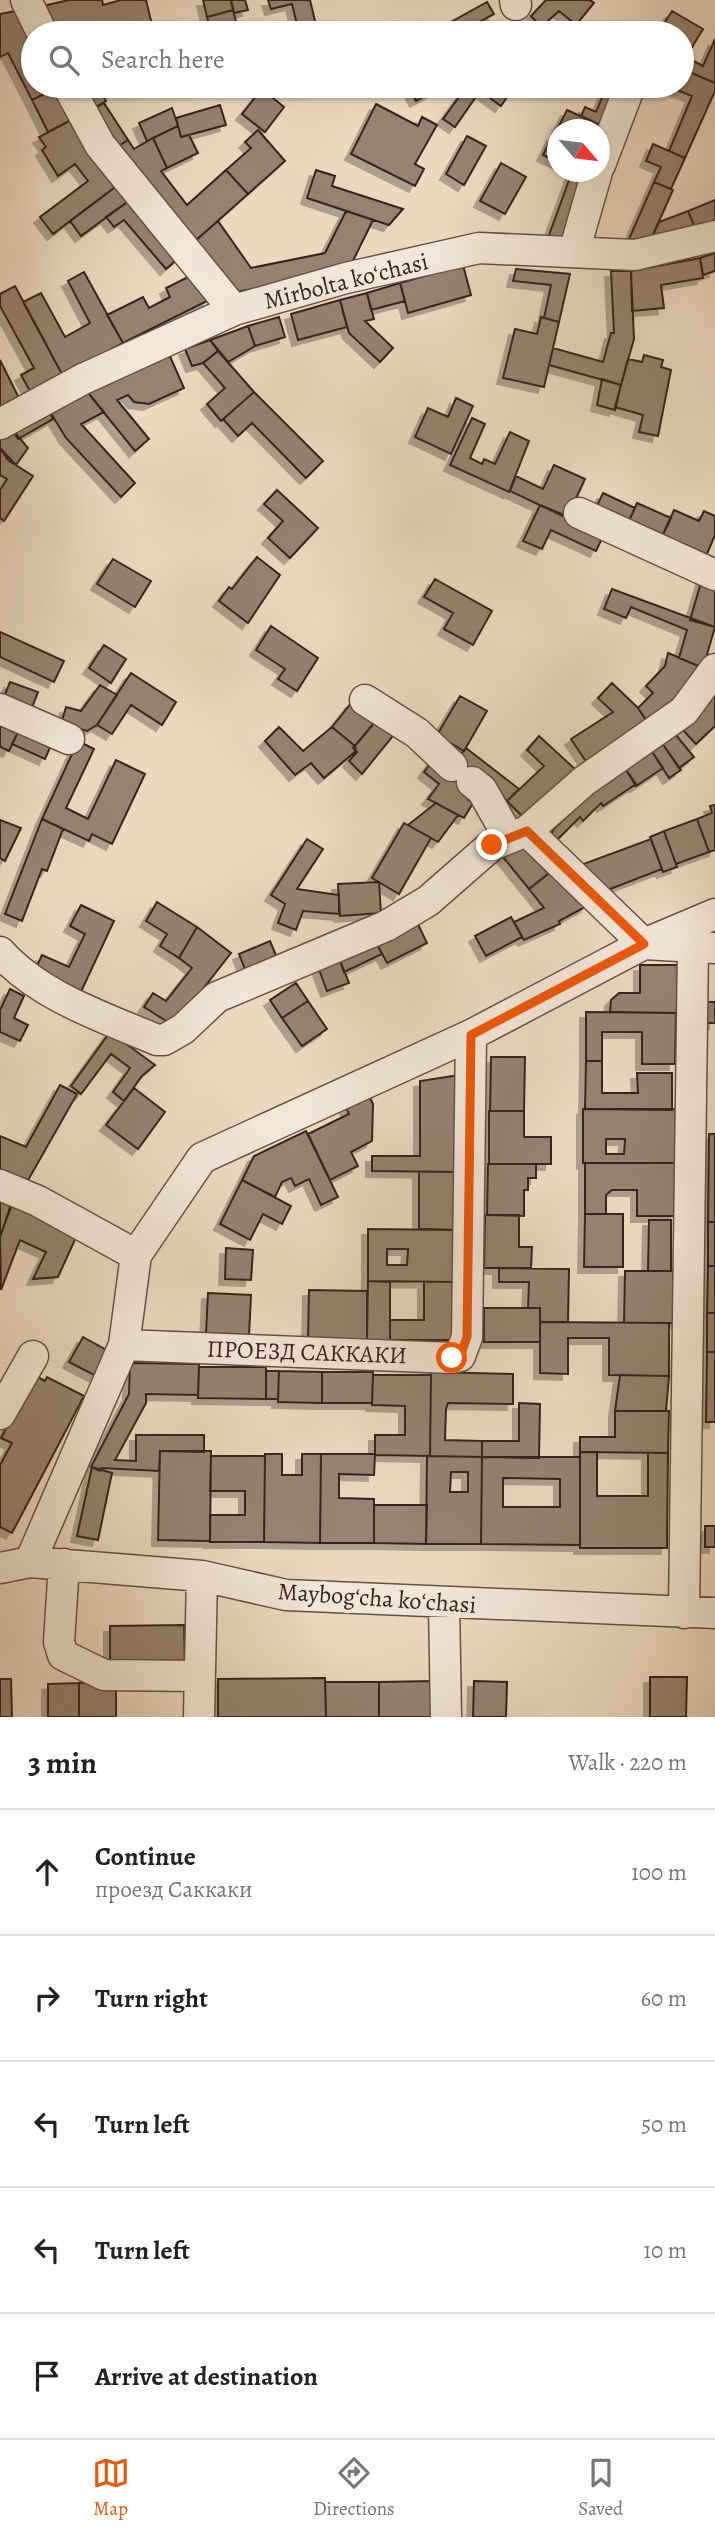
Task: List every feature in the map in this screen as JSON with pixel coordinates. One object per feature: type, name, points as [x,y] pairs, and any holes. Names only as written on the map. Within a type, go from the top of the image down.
[{"type":"street","points":[[26,0],[36,21]]},
{"type":"street","points":[[75,98],[100,145],[234,310]]},
{"type":"street","points":[[610,139],[625,98]]},
{"type":"street","points":[[574,253],[594,182]]},
{"type":"street","name":"Mirbolta koʻchasi","points":[[0,424],[83,379],[234,310],[346,278],[479,248],[635,255],[715,236]]},
{"type":"street","points":[[579,513],[715,575]]},
{"type":"street","points":[[0,952],[16,970],[43,988],[157,1040],[164,1040],[183,1029],[217,997],[386,926],[428,901],[492,845],[518,835],[584,781],[684,711],[715,669]]},
{"type":"street","points":[[365,699],[417,733],[482,790],[518,835],[644,944],[704,948],[684,1613]]},
{"type":"street","points":[[0,709],[69,738]]},
{"type":"street","points":[[30,1562],[124,1345],[136,1255],[202,1158],[471,1035],[644,944],[715,914]]},
{"type":"street","name":"ПРОЕЗД САККАКИ","points":[[124,1345],[452,1358],[460,1356],[467,1337],[471,1035]]},
{"type":"street","points":[[0,1185],[38,1201],[136,1255]]},
{"type":"street","points":[[0,1414],[33,1356]]},
{"type":"street","name":"Maybogʻcha koʻchasi","points":[[0,1568],[30,1562],[202,1576],[286,1595],[715,1613]]},
{"type":"street","points":[[64,1564],[59,1642],[62,1654],[104,1675],[198,1676]]},
{"type":"street","points":[[199,1717],[202,1576]]},
{"type":"street","points":[[444,1603],[446,1717]]},
{"type":"building","points":[[69,0],[102,0],[103,5],[121,0],[146,0],[151,21],[40,21],[34,8]]},
{"type":"building","points":[[203,0],[231,0],[233,10],[207,17]]},
{"type":"building","points":[[231,0],[245,0],[248,10],[234,13]]},
{"type":"building","points":[[268,0],[310,0],[315,21],[296,21],[292,4],[271,9]]},
{"type":"building","points":[[546,0],[590,0],[594,3],[579,21],[571,21],[559,11],[548,21],[536,21],[531,16]]},
{"type":"building","points":[[487,2],[494,14],[481,21],[453,21]]},
{"type":"building","points":[[26,9],[30,21],[21,21],[21,78],[8,53],[0,57],[0,14]]},
{"type":"building","points":[[233,10],[236,21],[208,21],[207,17]]},
{"type":"building","points":[[672,11],[689,21],[666,21]]},
{"type":"building","points":[[694,24],[703,29],[694,44]]},
{"type":"building","points":[[715,39],[715,83],[694,74],[694,61],[703,66]]},
{"type":"building","points":[[694,74],[715,83],[715,91],[685,158],[669,151],[691,98],[694,98]]},
{"type":"building","points":[[68,98],[79,116],[48,132],[32,100]]},
{"type":"building","points":[[81,98],[104,98],[106,101],[89,111]]},
{"type":"building","points":[[255,98],[273,98],[284,107],[265,132],[242,114]]},
{"type":"building","points":[[458,98],[475,98],[455,127],[443,119]]},
{"type":"building","points":[[490,98],[506,98],[501,106]]},
{"type":"building","points":[[602,98],[617,98],[608,119],[587,119],[581,116],[585,107],[596,112]]},
{"type":"building","points":[[104,103],[128,140],[114,149],[89,111]]},
{"type":"building","points":[[376,104],[418,126],[422,117],[437,125],[415,164],[424,169],[415,186],[351,154]]},
{"type":"building","points":[[220,105],[226,125],[181,137],[176,118]]},
{"type":"building","points":[[172,108],[178,126],[147,141],[139,123]]},
{"type":"building","points":[[567,110],[587,119],[562,119]]},
{"type":"building","points":[[75,118],[118,185],[53,234],[40,217],[88,181],[75,164],[58,176],[42,150],[46,147],[39,137]]},
{"type":"building","points":[[178,126],[181,137],[189,135],[198,153],[167,168],[153,138]]},
{"type":"building","points":[[258,130],[285,161],[248,194],[226,170],[251,148],[245,142]]},
{"type":"building","points":[[467,136],[486,146],[464,185],[446,174]]},
{"type":"building","points":[[153,138],[167,168],[161,171],[187,205],[226,170],[248,194],[193,243],[114,149],[128,140],[134,149]]},
{"type":"building","points":[[653,144],[685,158],[671,189],[654,182],[661,167],[646,161]]},
{"type":"building","points":[[501,163],[526,177],[505,214],[480,201]]},
{"type":"building","points":[[316,170],[335,176],[332,186],[403,209],[389,225],[307,198]]},
{"type":"building","points":[[568,182],[589,182],[567,245],[548,238]]},
{"type":"building","points":[[654,182],[673,190],[647,248],[626,246]]},
{"type":"building","points":[[118,185],[130,200],[81,236],[70,221]]},
{"type":"building","points":[[130,200],[179,258],[166,269],[124,220],[114,227],[106,217]]},
{"type":"building","points":[[715,200],[715,220],[695,228],[688,211]]},
{"type":"building","points":[[346,211],[373,220],[348,271],[231,293],[195,241],[218,221],[251,268],[325,253]]},
{"type":"building","points":[[688,211],[695,228],[647,248],[659,222]]},
{"type":"building","points":[[715,253],[715,271],[703,275],[700,258]]},
{"type":"building","points":[[700,258],[703,278],[661,285],[664,308],[632,311],[631,271]]},
{"type":"building","points":[[463,265],[471,295],[408,313],[400,283]]},
{"type":"building","points":[[516,269],[570,274],[559,322],[544,318],[551,285],[513,281]]},
{"type":"building","points":[[611,271],[631,271],[634,339],[621,385],[549,365],[553,348],[603,362],[611,333],[614,333]]},
{"type":"building","points":[[84,272],[123,343],[63,376],[23,302],[41,293],[65,337],[90,323],[68,281]]},
{"type":"building","points":[[196,273],[209,300],[123,343],[107,315],[143,297],[149,308],[170,297],[166,288]]},
{"type":"building","points":[[400,283],[405,301],[371,310],[367,293]]},
{"type":"building","points":[[15,286],[63,376],[31,393],[21,375],[34,368],[0,306],[0,294]]},
{"type":"building","points":[[367,293],[374,319],[365,321],[393,348],[380,362],[349,333],[340,300]]},
{"type":"building","points":[[340,300],[347,327],[298,340],[291,314]]},
{"type":"building","points":[[279,317],[285,337],[255,346],[248,326]]},
{"type":"building","points":[[541,317],[559,322],[544,387],[503,378],[515,329],[537,334]]},
{"type":"building","points":[[248,326],[255,346],[228,362],[210,340]]},
{"type":"building","points":[[210,340],[218,351],[203,363],[192,366],[185,349]]},
{"type":"building","points":[[218,351],[254,392],[221,421],[207,404],[225,388],[203,363]]},
{"type":"building","points":[[168,352],[184,388],[149,404],[134,402],[128,395],[117,400],[149,439],[135,451],[84,388]]},
{"type":"building","points":[[644,355],[663,360],[661,367],[671,370],[658,436],[639,432],[643,415],[615,407],[628,359],[642,362]]},
{"type":"building","points":[[0,360],[19,398],[0,409]]},
{"type":"building","points":[[602,379],[621,385],[615,410],[597,405]]},
{"type":"building","points":[[84,388],[104,412],[81,424],[135,483],[121,497],[66,438],[47,407]]},
{"type":"building","points":[[254,392],[323,461],[306,478],[252,423],[238,436],[223,419]]},
{"type":"building","points":[[456,398],[473,406],[451,454],[415,437],[428,408],[448,417]]},
{"type":"building","points":[[47,407],[53,419],[18,439],[11,428]]},
{"type":"building","points":[[472,418],[485,424],[470,458],[482,464],[484,459],[495,464],[510,432],[529,441],[509,492],[450,465]]},
{"type":"building","points":[[11,428],[28,448],[16,465],[0,448],[0,435]]},
{"type":"building","points":[[0,448],[8,460],[33,476],[4,521],[0,518],[0,490],[7,479],[0,475]]},
{"type":"building","points":[[554,465],[585,479],[567,518],[510,491],[516,476],[543,489]]},
{"type":"building","points":[[277,490],[318,528],[290,558],[268,538],[283,521],[264,504]]},
{"type":"building","points":[[603,493],[635,508],[626,527],[594,512]]},
{"type":"building","points":[[637,503],[671,518],[659,543],[626,527]]},
{"type":"building","points":[[540,505],[605,532],[596,551],[551,530],[542,549],[523,541]]},
{"type":"building","points":[[674,510],[699,521],[704,511],[715,516],[715,535],[704,561],[659,543]]},
{"type":"building","points":[[257,557],[280,575],[248,623],[219,601]]},
{"type":"building","points":[[113,559],[151,581],[135,607],[97,584]]},
{"type":"building","points":[[435,579],[492,611],[473,645],[444,629],[453,613],[424,597]]},
{"type":"building","points":[[702,579],[715,583],[715,627],[690,620]]},
{"type":"building","points":[[612,589],[715,627],[703,668],[679,658],[687,630],[631,607],[626,618],[604,609]]},
{"type":"building","points":[[271,626],[318,658],[297,691],[278,679],[285,669],[256,650]]},
{"type":"building","points":[[0,632],[64,661],[54,682],[0,657]]},
{"type":"building","points":[[104,645],[126,659],[111,683],[89,668]]},
{"type":"building","points":[[668,653],[703,668],[651,727],[638,708],[653,693],[646,686],[665,666]]},
{"type":"building","points":[[131,673],[176,702],[162,725],[131,705],[112,734],[97,725]]},
{"type":"building","points":[[10,682],[38,692],[31,710],[3,699]]},
{"type":"building","points":[[612,683],[638,708],[652,730],[591,769],[571,739],[613,712],[598,698]]},
{"type":"building","points":[[100,685],[117,695],[97,725],[87,731],[61,724],[66,707],[81,711]]},
{"type":"building","points":[[715,693],[715,726],[696,744],[681,728]]},
{"type":"building","points":[[460,696],[487,711],[464,751],[437,735]]},
{"type":"building","points":[[352,702],[376,721],[355,746],[332,727]]},
{"type":"building","points":[[379,717],[397,731],[362,774],[349,761],[357,752],[353,748]]},
{"type":"building","points":[[0,719],[20,728],[9,751],[0,747]]},
{"type":"building","points":[[279,727],[303,751],[332,727],[355,746],[356,751],[324,778],[311,763],[295,775],[265,741]]},
{"type":"building","points":[[20,728],[52,743],[45,759],[12,744]]},
{"type":"building","points":[[675,734],[694,757],[679,768],[662,743]]},
{"type":"building","points":[[539,736],[577,771],[526,820],[507,801],[544,766],[527,750]]},
{"type":"building","points":[[78,741],[94,749],[66,808],[88,819],[116,760],[145,774],[112,844],[92,834],[89,841],[42,819]]},
{"type":"building","points":[[662,743],[681,770],[669,778],[651,750]]},
{"type":"building","points":[[466,748],[519,789],[507,801],[455,762]]},
{"type":"building","points":[[651,750],[663,768],[636,786],[625,768]]},
{"type":"building","points":[[433,760],[473,791],[468,800],[473,803],[464,818],[428,799],[439,784],[424,772]]},
{"type":"building","points":[[625,768],[636,784],[603,806],[601,803],[583,821],[580,817],[556,841],[551,835],[554,829],[594,790]]},
{"type":"building","points":[[436,803],[458,815],[438,842],[408,825]]},
{"type":"building","points":[[715,805],[715,850],[709,852],[697,819],[712,813],[710,806]]},
{"type":"building","points":[[42,819],[63,829],[47,871],[42,869],[22,921],[5,914]]},
{"type":"building","points":[[697,819],[709,852],[676,864],[664,831]]},
{"type":"building","points":[[0,820],[21,828],[5,861],[0,858]]},
{"type":"building","points":[[404,823],[431,838],[399,894],[372,878]]},
{"type":"building","points":[[664,831],[677,867],[663,872],[650,837]]},
{"type":"building","points":[[307,839],[323,849],[297,889],[339,895],[339,914],[303,911],[296,930],[278,923],[285,904],[271,895]]},
{"type":"building","points":[[651,839],[662,869],[605,891],[578,866]]},
{"type":"building","points":[[523,842],[548,874],[529,889],[503,857]]},
{"type":"building","points":[[554,869],[587,906],[559,921],[560,924],[524,940],[514,922],[544,908],[529,889]]},
{"type":"building","points":[[379,882],[381,913],[340,916],[338,884]]},
{"type":"building","points":[[157,902],[197,927],[179,958],[160,946],[167,934],[146,921]]},
{"type":"building","points":[[81,905],[114,921],[79,996],[32,976],[42,955],[69,967],[85,934],[70,926]]},
{"type":"building","points":[[511,917],[522,937],[486,956],[475,936]]},
{"type":"building","points":[[416,920],[427,943],[387,963],[375,940]]},
{"type":"building","points":[[197,927],[231,953],[174,1026],[144,1007],[153,993],[166,1001],[192,968],[179,958]]},
{"type":"building","points":[[375,940],[382,954],[344,972],[339,958]]},
{"type":"building","points":[[270,941],[278,960],[246,972],[239,954]]},
{"type":"building","points":[[339,958],[349,983],[327,991],[318,967]]},
{"type":"building","points":[[640,965],[679,965],[678,1013],[610,1012],[611,1000],[619,993],[640,993]]},
{"type":"building","points":[[296,983],[308,1001],[282,1018],[270,1000]]},
{"type":"building","points":[[10,989],[24,996],[14,1018],[28,1025],[20,1041],[0,1032],[0,1010]]},
{"type":"building","points":[[308,1001],[327,1029],[302,1046],[282,1018]]},
{"type":"building","points":[[704,1002],[715,1002],[715,1023],[704,1023]]},
{"type":"building","points":[[586,1012],[676,1013],[675,1064],[642,1064],[642,1032],[602,1032],[602,1061],[586,1061]]},
{"type":"building","points":[[110,1032],[155,1065],[142,1076],[124,1101],[113,1092],[130,1068],[111,1054],[81,1094],[71,1086]]},
{"type":"building","points":[[491,1057],[525,1057],[524,1111],[490,1111]]},
{"type":"building","points":[[586,1061],[602,1061],[602,1093],[638,1093],[637,1073],[672,1073],[672,1110],[585,1109]]},
{"type":"building","points":[[460,1075],[459,1172],[372,1171],[372,1156],[420,1156],[420,1081]]},
{"type":"building","points":[[60,1085],[77,1094],[27,1182],[0,1170],[0,1136],[26,1147]]},
{"type":"building","points":[[134,1088],[165,1112],[138,1149],[106,1125]]},
{"type":"building","points":[[369,1096],[373,1104],[372,1141],[351,1152],[358,1166],[330,1180],[308,1134],[349,1114],[346,1108]]},
{"type":"building","points":[[583,1109],[677,1109],[676,1163],[583,1163]],"holes":[[[606,1139],[625,1139],[624,1154],[606,1154]]]},
{"type":"building","points":[[489,1111],[524,1111],[524,1137],[551,1137],[551,1164],[489,1164]]},
{"type":"building","points":[[306,1131],[338,1197],[321,1205],[309,1179],[295,1186],[291,1178],[282,1182],[275,1197],[242,1180],[254,1156]]},
{"type":"building","points":[[709,1134],[715,1134],[715,1222],[708,1222]]},
{"type":"building","points":[[585,1163],[676,1163],[676,1216],[637,1216],[637,1190],[612,1190],[606,1195],[606,1214],[585,1214]]},
{"type":"building","points":[[488,1164],[536,1164],[536,1178],[528,1178],[528,1190],[524,1190],[524,1216],[487,1215]]},
{"type":"building","points":[[419,1172],[459,1172],[455,1230],[419,1229]]},
{"type":"building","points":[[242,1180],[291,1206],[282,1224],[263,1214],[250,1240],[220,1224]]},
{"type":"building","points":[[0,1191],[15,1196],[0,1237]]},
{"type":"building","points":[[12,1202],[78,1233],[58,1277],[33,1279],[46,1252],[20,1240],[1,1290],[0,1237]]},
{"type":"building","points":[[585,1214],[623,1214],[623,1267],[584,1267]]},
{"type":"building","points":[[485,1215],[519,1215],[519,1247],[532,1247],[531,1268],[484,1268]]},
{"type":"building","points":[[649,1220],[671,1220],[671,1271],[648,1271]]},
{"type":"building","points":[[708,1222],[715,1222],[715,1266],[708,1266]]},
{"type":"building","points":[[368,1229],[455,1230],[455,1282],[368,1281]],"holes":[[[387,1249],[408,1249],[407,1265],[387,1265]]]},
{"type":"building","points":[[226,1248],[253,1250],[251,1280],[225,1279]]},
{"type":"building","points":[[708,1266],[715,1266],[715,1313],[707,1313]]},
{"type":"building","points":[[499,1268],[569,1269],[568,1322],[540,1322],[540,1308],[528,1308],[529,1282],[499,1282]]},
{"type":"building","points":[[625,1271],[679,1271],[679,1323],[624,1323]]},
{"type":"building","points":[[368,1281],[390,1282],[390,1340],[367,1340]]},
{"type":"building","points":[[424,1282],[455,1282],[454,1340],[390,1340],[390,1320],[424,1320]]},
{"type":"building","points":[[309,1290],[367,1291],[367,1340],[308,1340]]},
{"type":"building","points":[[208,1293],[251,1295],[249,1336],[206,1333]]},
{"type":"building","points":[[484,1308],[540,1308],[540,1342],[484,1342]]},
{"type":"building","points":[[707,1313],[715,1313],[715,1352],[707,1352]]},
{"type":"building","points":[[540,1322],[669,1323],[669,1376],[609,1375],[609,1338],[568,1338],[568,1374],[540,1373]]},
{"type":"building","points":[[83,1337],[110,1352],[96,1376],[69,1362]]},
{"type":"building","points":[[707,1352],[715,1352],[715,1422],[706,1422]]},
{"type":"building","points":[[130,1363],[199,1364],[198,1395],[146,1394],[146,1403],[115,1460],[136,1461],[136,1435],[204,1435],[204,1452],[160,1451],[159,1471],[101,1468],[100,1471],[91,1467],[129,1394]]},
{"type":"building","points":[[199,1367],[266,1367],[266,1399],[198,1398]]},
{"type":"building","points":[[266,1371],[279,1371],[278,1399],[266,1399]]},
{"type":"building","points":[[279,1371],[322,1372],[322,1403],[278,1402]]},
{"type":"building","points":[[322,1372],[373,1372],[372,1403],[322,1403]]},
{"type":"building","points":[[431,1372],[513,1374],[513,1404],[448,1403],[445,1440],[482,1441],[482,1457],[430,1456]]},
{"type":"building","points":[[34,1375],[45,1381],[47,1377],[84,1396],[12,1533],[0,1527],[0,1465],[12,1443],[1,1438]]},
{"type":"building","points":[[373,1375],[431,1375],[430,1456],[375,1455],[375,1435],[405,1435],[405,1406],[372,1405]]},
{"type":"building","points":[[620,1375],[669,1376],[666,1411],[615,1411]]},
{"type":"building","points":[[519,1403],[540,1404],[539,1458],[482,1457],[482,1441],[519,1441]]},
{"type":"building","points":[[615,1411],[669,1411],[668,1453],[580,1452],[580,1437],[615,1437]]},
{"type":"building","points":[[160,1451],[211,1451],[210,1541],[158,1540]]},
{"type":"building","points":[[580,1452],[597,1452],[597,1496],[648,1496],[648,1453],[668,1453],[667,1548],[580,1548]]},
{"type":"building","points":[[265,1454],[282,1454],[282,1475],[302,1475],[302,1454],[321,1454],[320,1543],[264,1542]]},
{"type":"building","points":[[321,1454],[375,1454],[374,1475],[339,1474],[339,1498],[374,1499],[374,1543],[320,1543]]},
{"type":"building","points":[[211,1456],[265,1456],[264,1542],[210,1542],[210,1515],[245,1515],[245,1491],[210,1491]]},
{"type":"building","points":[[427,1456],[482,1457],[481,1544],[426,1544]],"holes":[[[451,1472],[468,1472],[468,1492],[450,1492]]]},
{"type":"building","points":[[482,1457],[580,1457],[580,1545],[481,1544]],"holes":[[[503,1478],[560,1479],[560,1507],[503,1507]]]},
{"type":"building","points":[[92,1467],[112,1473],[98,1540],[77,1536]]},
{"type":"building","points":[[374,1505],[427,1505],[426,1544],[374,1543]]},
{"type":"building","points":[[705,1526],[715,1526],[715,1547],[705,1547]]},
{"type":"building","points":[[184,1625],[185,1666],[110,1667],[110,1626]]},
{"type":"building","points":[[650,1677],[687,1677],[686,1717],[650,1717]]},
{"type":"building","points":[[325,1678],[326,1717],[218,1717],[218,1679]]},
{"type":"building","points":[[0,1679],[11,1679],[12,1717],[0,1717]]},
{"type":"building","points":[[433,1681],[433,1717],[379,1717],[379,1682]]},
{"type":"building","points":[[474,1681],[507,1682],[506,1717],[473,1717]]},
{"type":"building","points":[[116,1682],[116,1717],[79,1717],[79,1683]]},
{"type":"building","points":[[325,1682],[379,1682],[379,1717],[326,1717]]},
{"type":"building","points":[[79,1683],[79,1717],[48,1717],[48,1684]]},
{"type":"route","points":[[452,1358],[460,1356],[467,1337],[471,1035],[644,944],[527,831],[492,845]]}]
